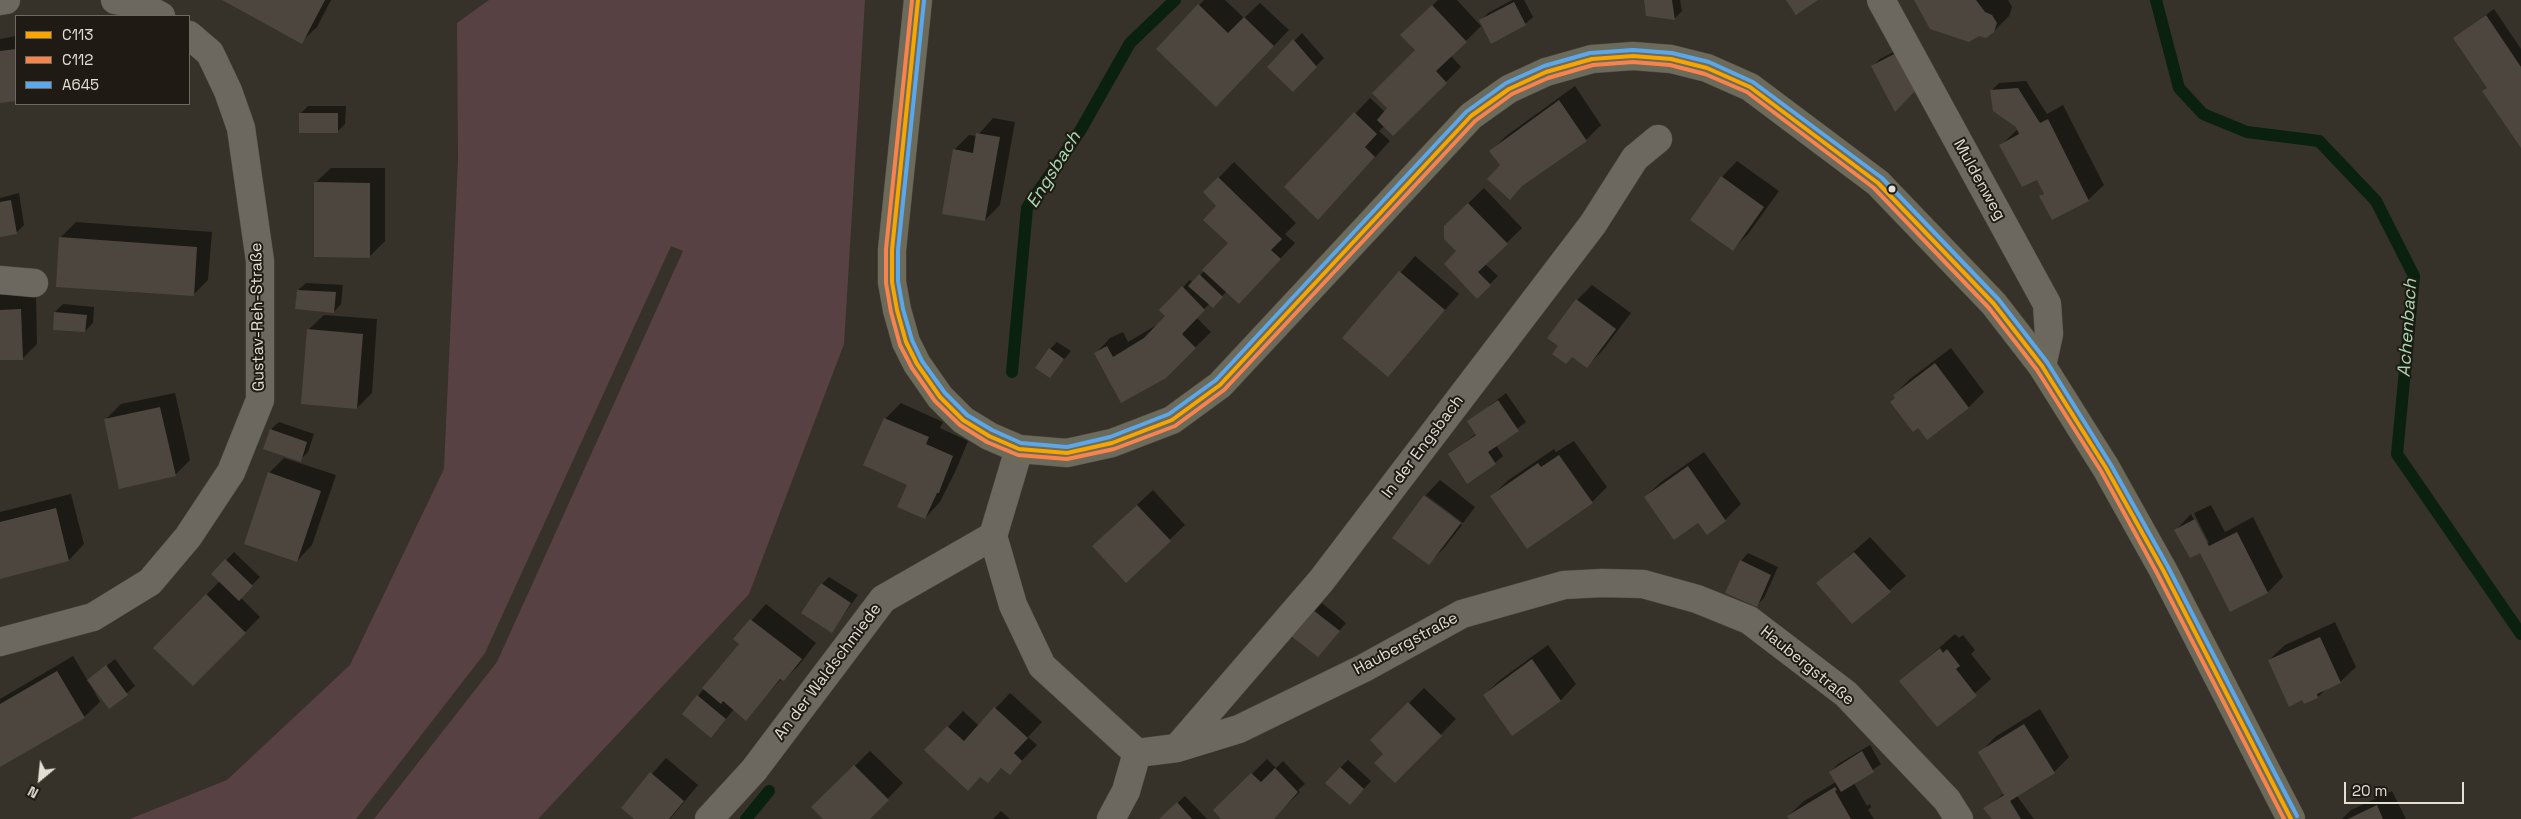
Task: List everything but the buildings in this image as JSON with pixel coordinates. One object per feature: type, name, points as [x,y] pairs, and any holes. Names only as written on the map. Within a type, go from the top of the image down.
[{"type":"main road","points":[[918,0],[893,230],[892,282],[897,310],[906,342],[940,397],[963,420],[989,436],[1019,449],[1067,453],[1112,443],[1172,420],[1220,386],[1470,116],[1510,89],[1546,72],[1592,59],[1633,56],[1671,59],[1707,68],[1750,87],[1878,183],[1994,304],[2042,366],[2106,468],[2163,570],[2291,819]]},
{"type":"street","points":[[0,1],[6,0]]},
{"type":"street","points":[[115,0],[138,4],[159,15]]},
{"type":"street","name":"Muldenweg","points":[[1881,0],[2047,304],[2049,334],[2042,366]]},
{"type":"street","name":"Gustav-Reh-Straße","points":[[0,642],[93,617],[150,582],[188,537],[231,472],[260,400],[260,261],[241,128],[228,91],[210,53],[190,36]]},
{"type":"street","name":"In der Engsbach","points":[[1177,748],[1321,580],[1593,224],[1635,158],[1658,139]]},
{"type":"street","points":[[0,280],[34,283]]},
{"type":"street","points":[[1019,449],[993,536],[1013,605],[1042,666],[1137,753],[1126,791],[1111,819]]},
{"type":"street","name":"An der Waldschmiede","points":[[709,819],[754,770],[883,599],[993,536]]},
{"type":"street","name":"Haubergstraße","points":[[1137,753],[1177,748],[1239,729],[1364,668],[1462,614],[1564,585],[1602,583],[1643,584],[1697,599],[1749,620],[1846,694],[1947,800],[1959,819]]},
{"type":"shaded area","points":[[489,0],[865,0],[844,344],[749,594],[538,819],[374,819],[497,662],[683,251],[671,246],[485,653],[356,819],[130,819],[227,780],[350,665],[444,469],[458,160],[457,23]]},
{"type":"waterway","name":"Engsbach","points":[[1012,372],[1027,208],[1080,131],[1130,43],[1175,0]]},
{"type":"waterway","name":"Achenbach","points":[[2156,0],[2179,88],[2203,114],[2247,132],[2319,141],[2376,201],[2414,276],[2397,454],[2521,634]]},
{"type":"waterway","name":"Engsbach","points":[[746,819],[769,791]]},
{"type":"transit line","name":"C112","points":[[912,0],[886,249],[886,283],[891,312],[900,345],[912,368],[935,401],[960,425],[987,442],[1018,455],[1067,459],[1114,449],[1175,426],[1224,390],[1475,121],[1512,94],[1548,78],[1593,65],[1633,62],[1670,65],[1705,74],[1747,92],[1874,188],[1989,308],[2037,370],[2101,471],[2157,573],[2284,819]]},
{"type":"transit line","name":"C113","points":[[918,0],[892,250],[892,282],[897,310],[906,342],[917,364],[940,397],[963,420],[989,436],[1019,449],[1067,453],[1112,443],[1172,420],[1220,385],[1471,116],[1509,89],[1546,72],[1592,59],[1633,56],[1671,59],[1707,68],[1750,87],[1878,183],[1994,304],[2042,366],[2106,468],[2163,570],[2291,819]]},
{"type":"transit line","name":"A645","points":[[924,1],[898,250],[898,281],[903,309],[912,340],[922,361],[945,393],[967,415],[992,430],[1021,443],[1067,447],[1110,437],[1169,414],[1216,380],[1466,112],[1506,83],[1544,66],[1590,53],[1633,50],[1672,53],[1709,62],[1753,82],[1882,178],[1999,300],[2047,362],[2111,465],[2168,567],[2297,816]]}]
